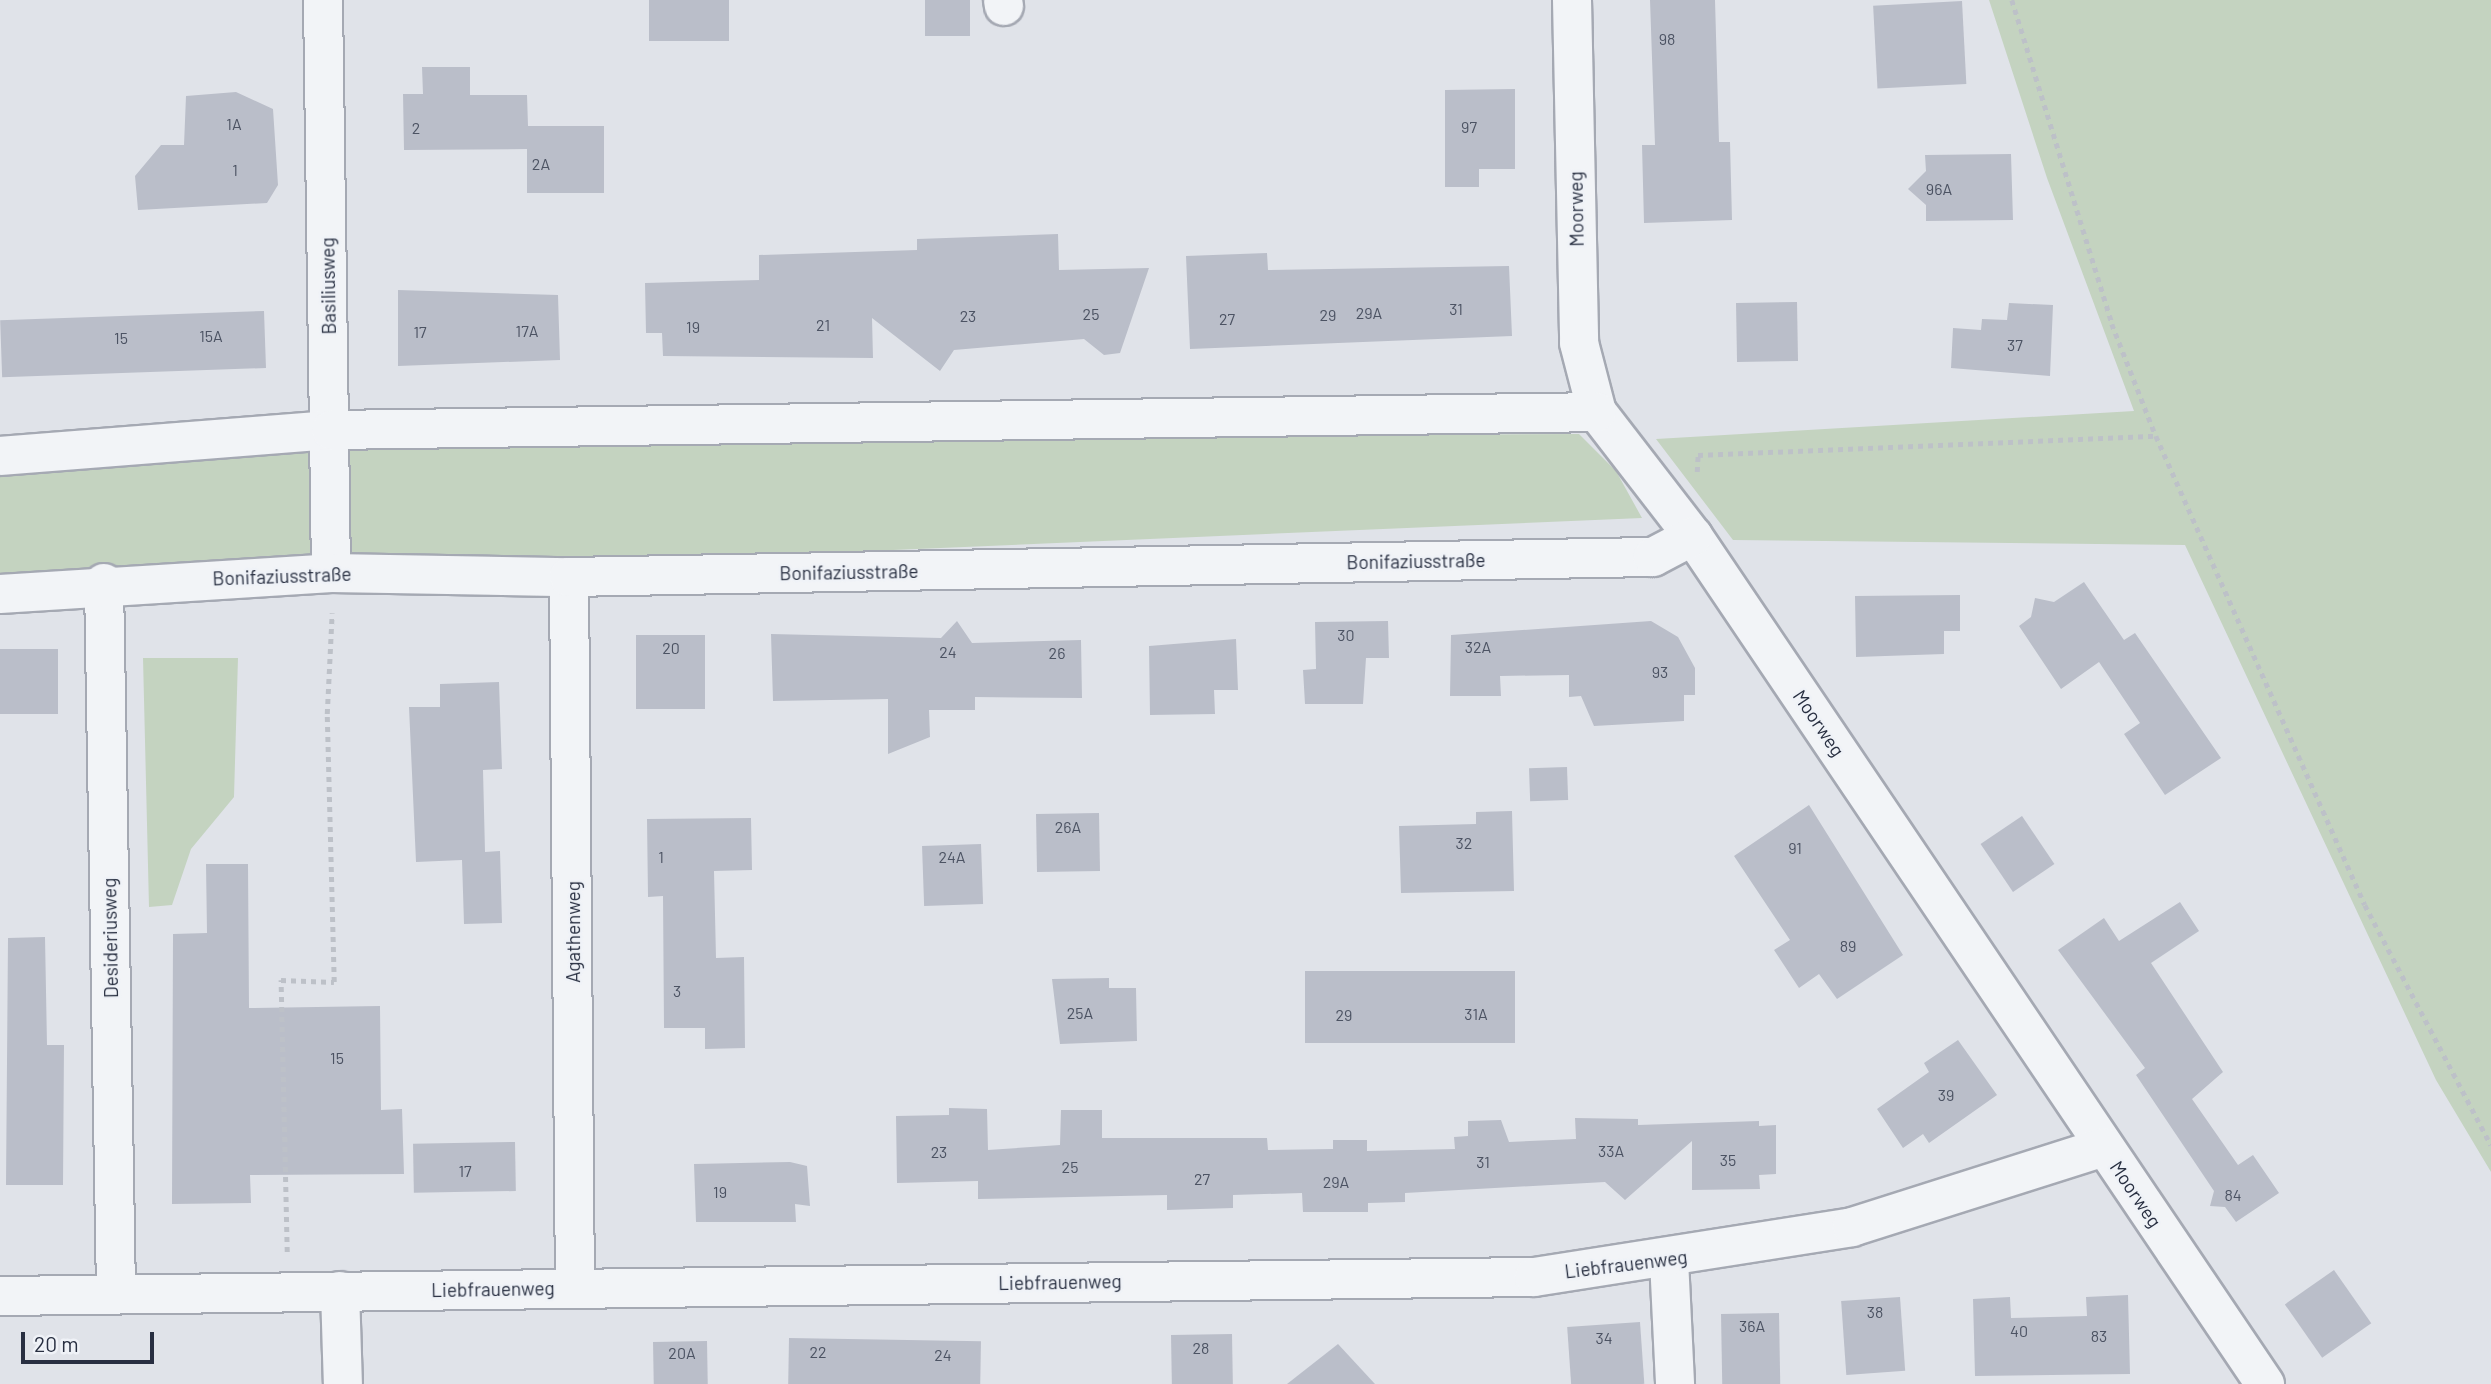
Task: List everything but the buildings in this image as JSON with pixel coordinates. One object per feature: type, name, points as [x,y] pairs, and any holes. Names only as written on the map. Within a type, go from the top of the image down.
[{"type":"street","name":"Basiliusweg","points":[[323,0],[331,573]]},
{"type":"street","name":"Moorweg","points":[[1572,0],[1579,342],[1597,412],[1693,536],[2265,1384]]},
{"type":"street","points":[[0,456],[331,430],[1597,412]]},
{"type":"street","name":"Bonifaziusstraße","points":[[0,594],[104,583],[331,573],[569,577],[1653,557],[1693,536]]},
{"type":"street","name":"Agathenweg","points":[[569,577],[575,1288]]},
{"type":"street","name":"Desideriusweg","points":[[104,583],[116,1293]]},
{"type":"street","name":"Liebfrauenweg","points":[[0,1296],[1534,1277],[1669,1259],[1852,1227],[2104,1147]]},
{"type":"street","points":[[1669,1259],[1675,1384]]},
{"type":"street","points":[[340,1291],[343,1384]]},
{"type":"path","points":[[2012,0],[2112,324],[2156,436],[2365,905],[2491,1145]]},
{"type":"path","points":[[1693,536],[1698,455],[2156,436]]},
{"type":"path","points":[[288,1292],[281,980],[334,982],[331,573]]},
{"type":"green space","points":[[1989,0],[2491,0],[2491,1172],[2436,1080],[2185,545],[1733,540],[1656,439],[2134,411],[2047,178]]},
{"type":"green space","points":[[1579,434],[1616,471],[1642,518],[564,564],[90,569],[0,578],[0,468],[360,441]]},
{"type":"green space","points":[[143,658],[238,658],[234,797],[191,849],[172,905],[149,907]]}]
